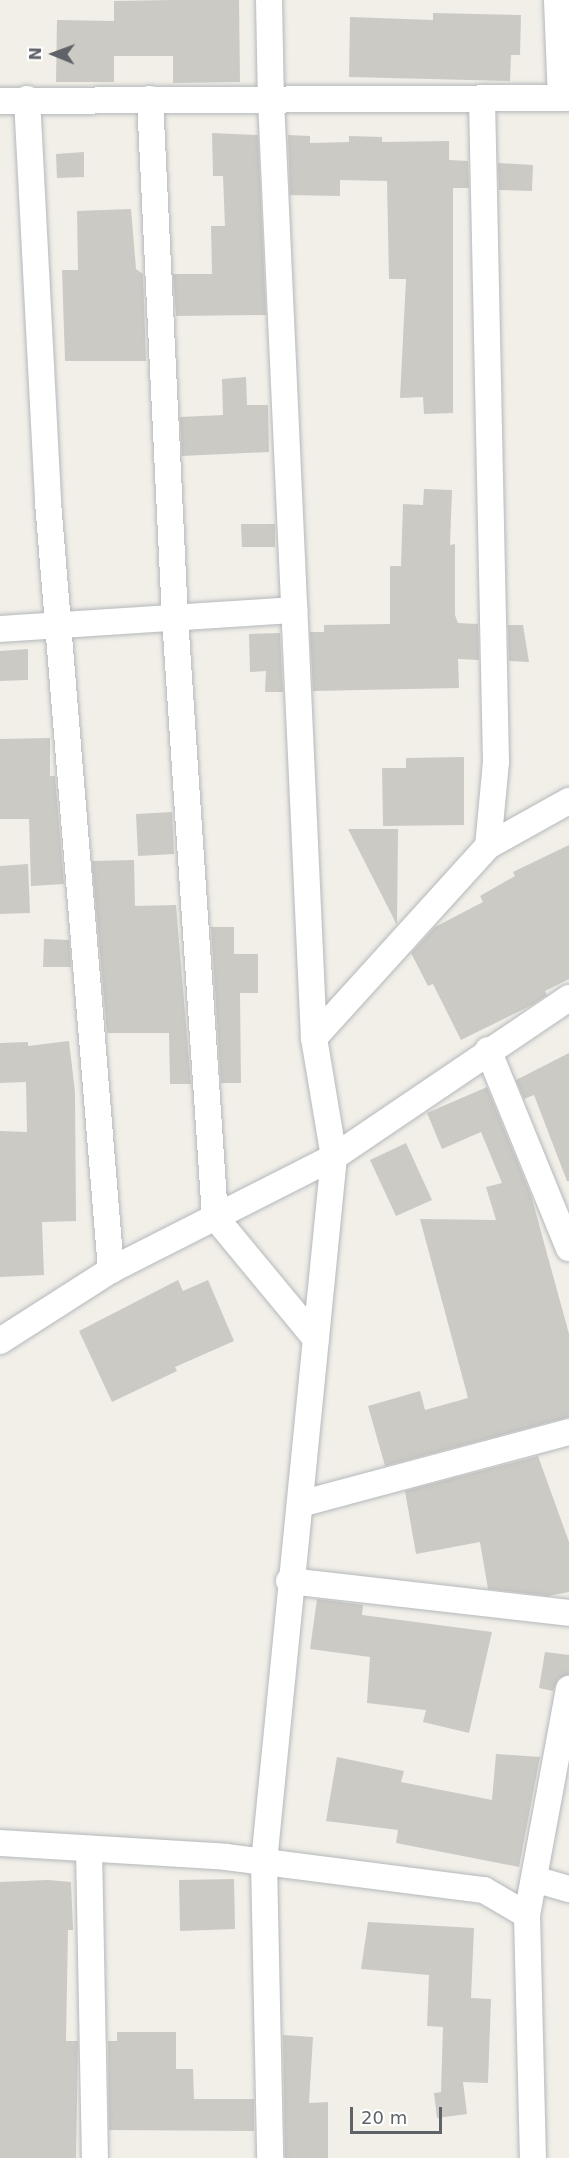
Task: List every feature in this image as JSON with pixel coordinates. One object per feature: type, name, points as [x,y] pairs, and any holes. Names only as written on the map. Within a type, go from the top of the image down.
[{"type":"street","points":[[270,0],[271,100],[314,1038],[334,1156],[300,1504],[289,1581],[264,1862],[270,2158]]},
{"type":"street","points":[[0,101],[27,99],[565,98],[557,0]]},
{"type":"street","points":[[27,99],[58,626],[111,1270]]},
{"type":"street","points":[[150,99],[175,618],[215,1217],[316,1339]]},
{"type":"street","points":[[482,99],[496,762],[488,846]]},
{"type":"street","points":[[0,629],[294,610]]},
{"type":"street","points":[[314,1038],[488,846],[569,801]]},
{"type":"street","points":[[0,1341],[111,1270],[334,1156],[488,1050],[569,998]]},
{"type":"street","points":[[488,1050],[569,1248]]},
{"type":"street","points":[[300,1504],[569,1432]]},
{"type":"street","points":[[289,1581],[569,1613]]},
{"type":"street","points":[[533,2158],[527,1915],[562,1761],[569,1689]]},
{"type":"street","points":[[0,1843],[264,1862],[484,1890],[527,1915]]},
{"type":"street","points":[[89,1849],[95,2158]]},
{"type":"street","points":[[534,1880],[569,1889]]},
{"type":"building","points":[[239,0],[240,82],[173,83],[173,56],[114,56],[114,82],[56,82],[57,20],[114,21],[114,1]]},
{"type":"building","points":[[433,13],[521,15],[520,55],[511,55],[510,81],[349,77],[350,17],[433,20]]},
{"type":"building","points":[[212,133],[258,135],[266,315],[176,316],[173,274],[212,274],[211,226],[225,226],[223,176],[213,176]]},
{"type":"building","points":[[288,135],[310,136],[310,143],[349,142],[349,136],[382,137],[382,142],[449,141],[449,160],[468,161],[469,188],[453,188],[453,413],[424,414],[423,397],[400,398],[406,279],[389,279],[387,181],[340,180],[340,196],[290,195]]},
{"type":"building","points":[[84,152],[84,177],[57,178],[56,154]]},
{"type":"building","points":[[498,163],[533,165],[532,191],[499,190]]},
{"type":"building","points":[[131,209],[136,269],[143,274],[146,361],[65,361],[62,270],[78,270],[77,211]]},
{"type":"building","points":[[246,377],[247,405],[268,405],[269,452],[182,456],[180,417],[223,415],[222,379]]},
{"type":"building","points":[[424,489],[452,490],[450,545],[455,544],[455,615],[458,623],[478,624],[479,660],[458,659],[459,688],[313,691],[310,632],[324,632],[324,625],[390,624],[390,566],[401,566],[403,504],[423,505]]},
{"type":"building","points":[[241,524],[275,524],[275,547],[242,547]]},
{"type":"building","points":[[508,625],[523,625],[529,662],[509,661]]},
{"type":"building","points":[[280,633],[283,692],[265,692],[266,671],[250,672],[249,634]]},
{"type":"building","points":[[28,649],[28,680],[0,681],[0,651]]},
{"type":"building","points":[[50,738],[50,776],[55,776],[64,884],[31,886],[29,819],[0,819],[0,739]]},
{"type":"building","points":[[464,757],[464,825],[383,826],[382,768],[406,768],[406,758]]},
{"type":"building","points":[[172,812],[174,854],[138,856],[136,814]]},
{"type":"building","points":[[348,829],[398,829],[397,925]]},
{"type":"building","points":[[569,845],[569,979],[545,991],[547,995],[532,1005],[461,1040],[433,984],[428,986],[411,953],[435,927],[483,902],[480,896],[515,876],[513,872]]},
{"type":"building","points":[[134,860],[135,906],[176,905],[191,1084],[170,1084],[169,1033],[107,1033],[92,861]]},
{"type":"building","points":[[28,864],[30,913],[0,914],[0,866]]},
{"type":"building","points":[[211,927],[234,927],[234,954],[258,954],[258,993],[240,993],[241,1083],[221,1083]]},
{"type":"building","points":[[44,939],[69,940],[71,967],[43,967]]},
{"type":"building","points":[[69,1041],[75,1092],[76,1221],[42,1222],[44,1275],[0,1277],[0,1131],[27,1132],[26,1082],[0,1083],[0,1043],[28,1042],[28,1046]]},
{"type":"building","points":[[569,1053],[569,1181],[567,1181],[534,1095],[524,1099],[516,1080]]},
{"type":"building","points":[[487,1087],[531,1195],[569,1334],[569,1417],[385,1466],[368,1406],[420,1391],[425,1410],[468,1398],[420,1219],[496,1220],[486,1187],[502,1183],[481,1132],[442,1149],[427,1113]]},
{"type":"building","points":[[406,1143],[432,1200],[396,1216],[370,1160]]},
{"type":"building","points":[[178,1280],[183,1291],[208,1280],[234,1341],[175,1367],[177,1371],[112,1402],[79,1331]]},
{"type":"building","points":[[538,1456],[569,1542],[569,1592],[548,1596],[488,1589],[480,1542],[416,1554],[405,1491]]},
{"type":"building","points":[[317,1599],[363,1605],[362,1615],[492,1632],[469,1733],[423,1722],[426,1710],[367,1703],[370,1657],[310,1649]]},
{"type":"building","points":[[545,1652],[569,1655],[569,1674],[558,1679],[553,1691],[539,1688]]},
{"type":"building","points":[[496,1754],[540,1757],[519,1867],[396,1843],[398,1830],[326,1821],[337,1757],[404,1771],[401,1782],[492,1800]]},
{"type":"building","points":[[234,1879],[235,1929],[180,1931],[179,1880]]},
{"type":"building","points":[[48,1880],[71,1882],[73,1930],[68,1930],[66,2041],[78,2041],[76,2158],[0,2158],[0,1882]]},
{"type":"building","points":[[368,1922],[474,1928],[471,1998],[491,1999],[488,2083],[463,2082],[467,2114],[437,2118],[434,2093],[441,2092],[443,2027],[427,2026],[429,1975],[361,1969]]},
{"type":"building","points":[[117,2032],[176,2032],[176,2069],[193,2069],[194,2099],[254,2099],[254,2131],[109,2130],[108,2041],[117,2041]]},
{"type":"building","points":[[283,2035],[313,2037],[309,2103],[328,2102],[328,2158],[285,2158]]}]
